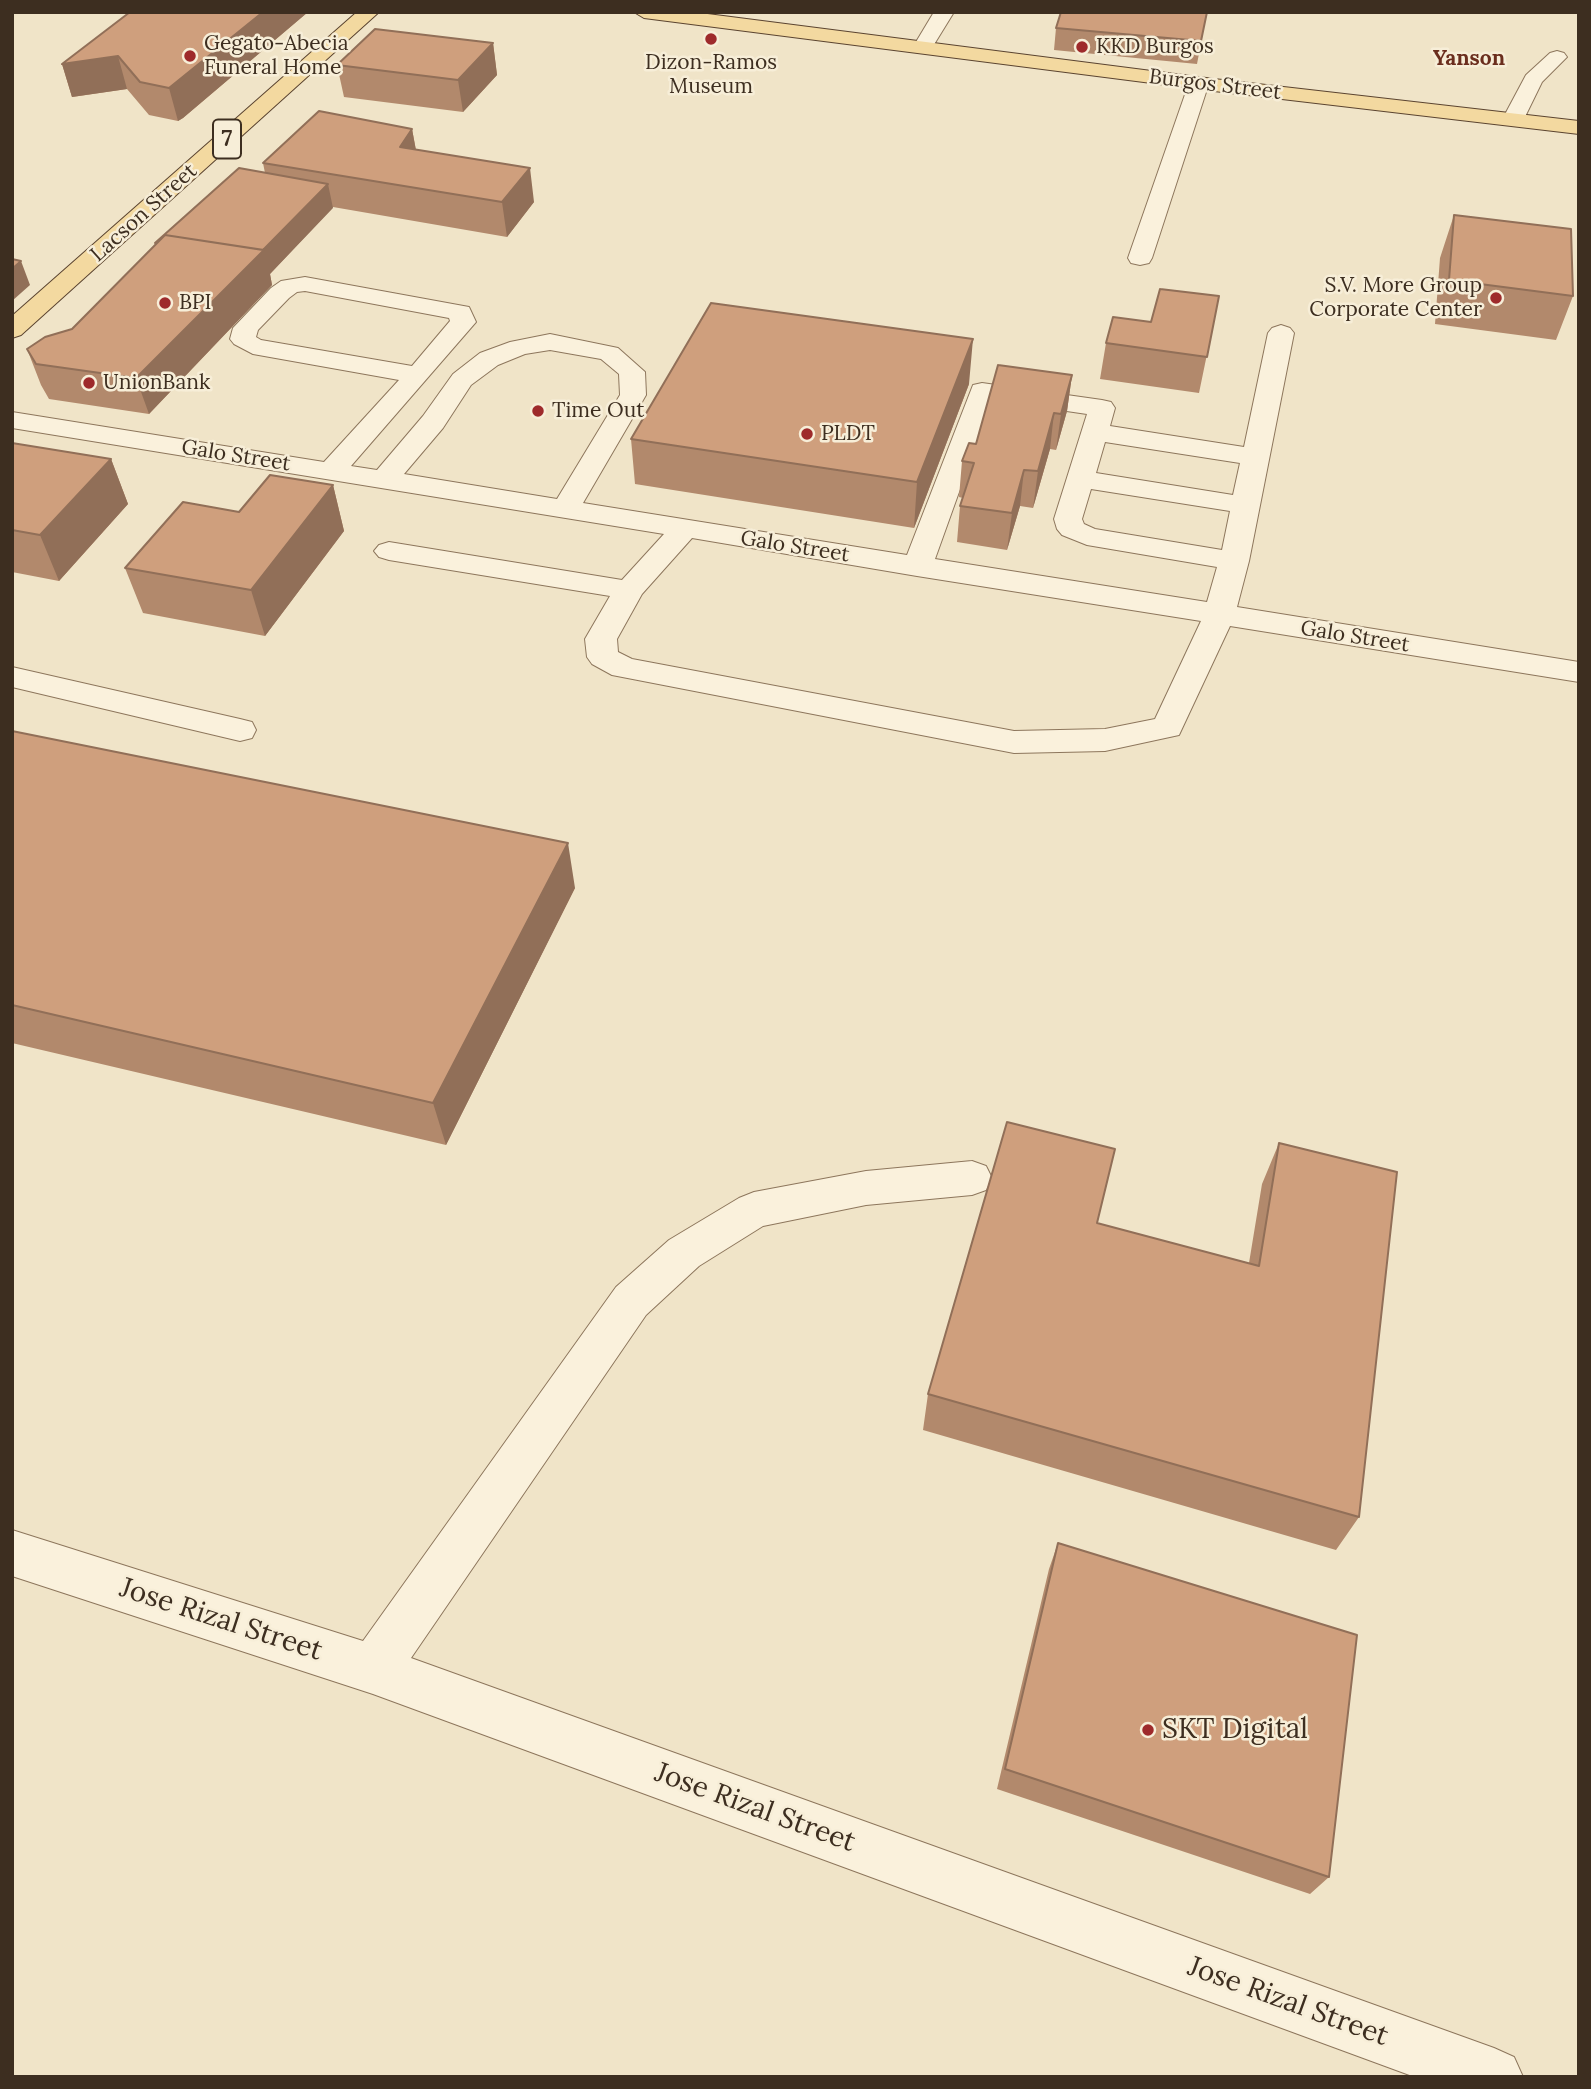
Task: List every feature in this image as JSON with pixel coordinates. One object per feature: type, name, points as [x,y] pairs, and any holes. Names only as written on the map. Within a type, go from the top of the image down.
[{"type":"main road","name":"Lacson Street","points":[[12,330],[369,12]]},
{"type":"main road","name":"Burgos Street","points":[[644,12],[1199,83],[1579,128]]},
{"type":"street","points":[[923,47],[944,12]]},
{"type":"street","points":[[1513,120],[1533,79],[1557,57]]},
{"type":"street","points":[[1140,258],[1199,83]]},
{"type":"street","points":[[331,471],[418,375],[463,321],[460,312],[305,284],[290,286],[280,293],[246,328],[243,339],[253,346],[418,375]]},
{"type":"street","points":[[685,529],[629,590],[601,639],[603,657],[623,668],[1014,742],[1105,740],[1167,727],[1219,616],[1234,561],[1281,333]]},
{"type":"street","points":[[385,479],[433,422],[462,380],[489,359],[519,347],[550,342],[609,353],[632,372],[633,395],[565,510]]},
{"type":"street","points":[[917,568],[982,391],[1102,408],[1068,519],[1072,529],[1087,536],[1234,561]]},
{"type":"street","name":"Galo Street","points":[[12,420],[917,568],[1579,672]]},
{"type":"street","points":[[1094,432],[1255,457]]},
{"type":"street","points":[[1080,479],[1245,505]]},
{"type":"street","points":[[389,551],[629,590]]},
{"type":"street","points":[[12,677],[240,730]]},
{"type":"street","points":[[373,1670],[631,1301],[684,1253],[754,1210],[866,1188],[972,1178]]},
{"type":"street","name":"Jose Rizal Street","points":[[12,1553],[373,1670],[1494,2077]]},
{"type":"building","points":[[130,12],[263,12],[169,88],[140,82],[118,56],[62,64]]},
{"type":"building","points":[[1061,12],[1207,12],[1201,41],[1056,28]]},
{"type":"building","points":[[375,29],[493,43],[458,80],[337,65]]},
{"type":"building","points":[[319,111],[412,129],[400,147],[530,168],[502,202],[263,163]]},
{"type":"building","points":[[239,168],[328,184],[263,250],[165,235],[155,243]]},
{"type":"building","points":[[1454,215],[1571,229],[1573,296],[1449,280]]},
{"type":"building","points":[[165,235],[264,250],[136,378],[36,364],[27,349],[45,337],[72,329]]},
{"type":"building","points":[[12,259],[21,261],[12,269]]},
{"type":"building","points":[[1160,289],[1219,296],[1207,357],[1106,343],[1113,317],[1151,322]]},
{"type":"building","name":"PLDT","points":[[711,303],[973,339],[917,482],[631,439]]},
{"type":"building","points":[[998,365],[1072,375],[1061,414],[1054,413],[1038,471],[1024,470],[1012,513],[960,506],[974,463],[962,461],[969,443],[976,444]]},
{"type":"building","points":[[12,443],[111,459],[40,535],[12,530]]},
{"type":"building","points":[[270,475],[333,485],[251,590],[125,568],[183,502],[239,512]]},
{"type":"building","points":[[12,731],[568,843],[433,1103],[12,1005]]},
{"type":"building","points":[[1007,1122],[1115,1149],[1097,1223],[1259,1266],[1279,1143],[1397,1172],[1359,1517],[928,1394]]},
{"type":"building","points":[[1058,1543],[1357,1635],[1329,1877],[1005,1769]]},
{"type":"place","name":"Dizon-Ramos Museum","points":[[711,39]]},
{"type":"place","name":"KKD Burgos","points":[[1082,47]]},
{"type":"place","name":"Gegato-Abecia Funeral Home","points":[[190,56]]},
{"type":"place","name":"S.V. More Group Corporate Center","points":[[1496,298]]},
{"type":"place","name":"BPI","points":[[165,303]]},
{"type":"place","name":"UnionBank","points":[[89,383]]},
{"type":"place","name":"Time Out","points":[[538,411]]},
{"type":"place","name":"PLDT","points":[[807,434]]},
{"type":"place","name":"SKT Digital","points":[[1148,1730]]},
{"type":"district","name":"Yanson","points":[[1469,59]]}]
